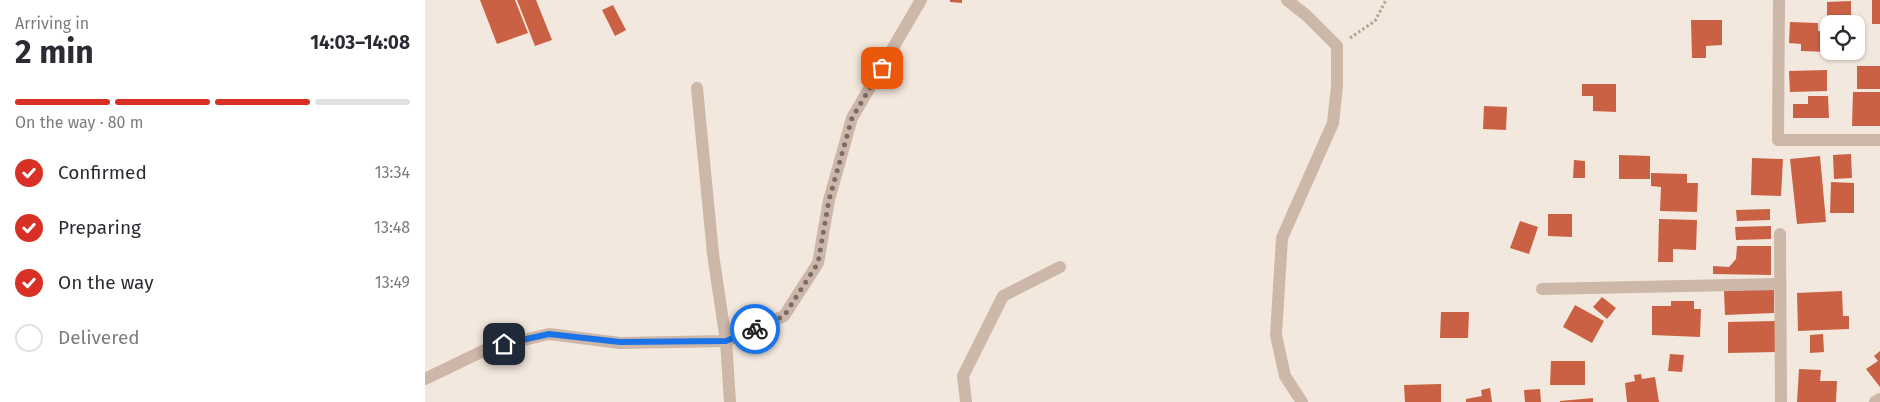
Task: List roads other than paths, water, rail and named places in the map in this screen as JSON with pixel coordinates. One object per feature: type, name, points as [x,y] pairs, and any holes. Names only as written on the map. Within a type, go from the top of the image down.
[{"type":"street","points":[[425,379],[489,348],[549,334],[620,342],[726,341],[784,316],[818,263],[829,200],[852,118],[921,0]]},
{"type":"street","points":[[1287,0],[1306,15],[1337,46],[1337,86],[1333,123],[1282,238],[1276,336],[1285,376],[1302,402]]},
{"type":"street","points":[[1779,0],[1778,140],[1880,140]]},
{"type":"street","points":[[697,88],[713,254],[726,341],[730,402]]},
{"type":"street","points":[[1780,234],[1781,402]]},
{"type":"street","points":[[966,402],[963,376],[1003,296],[1060,267]]},
{"type":"street","points":[[1542,289],[1780,284]]},
{"type":"street","points":[[1875,402],[1880,399]]}]
